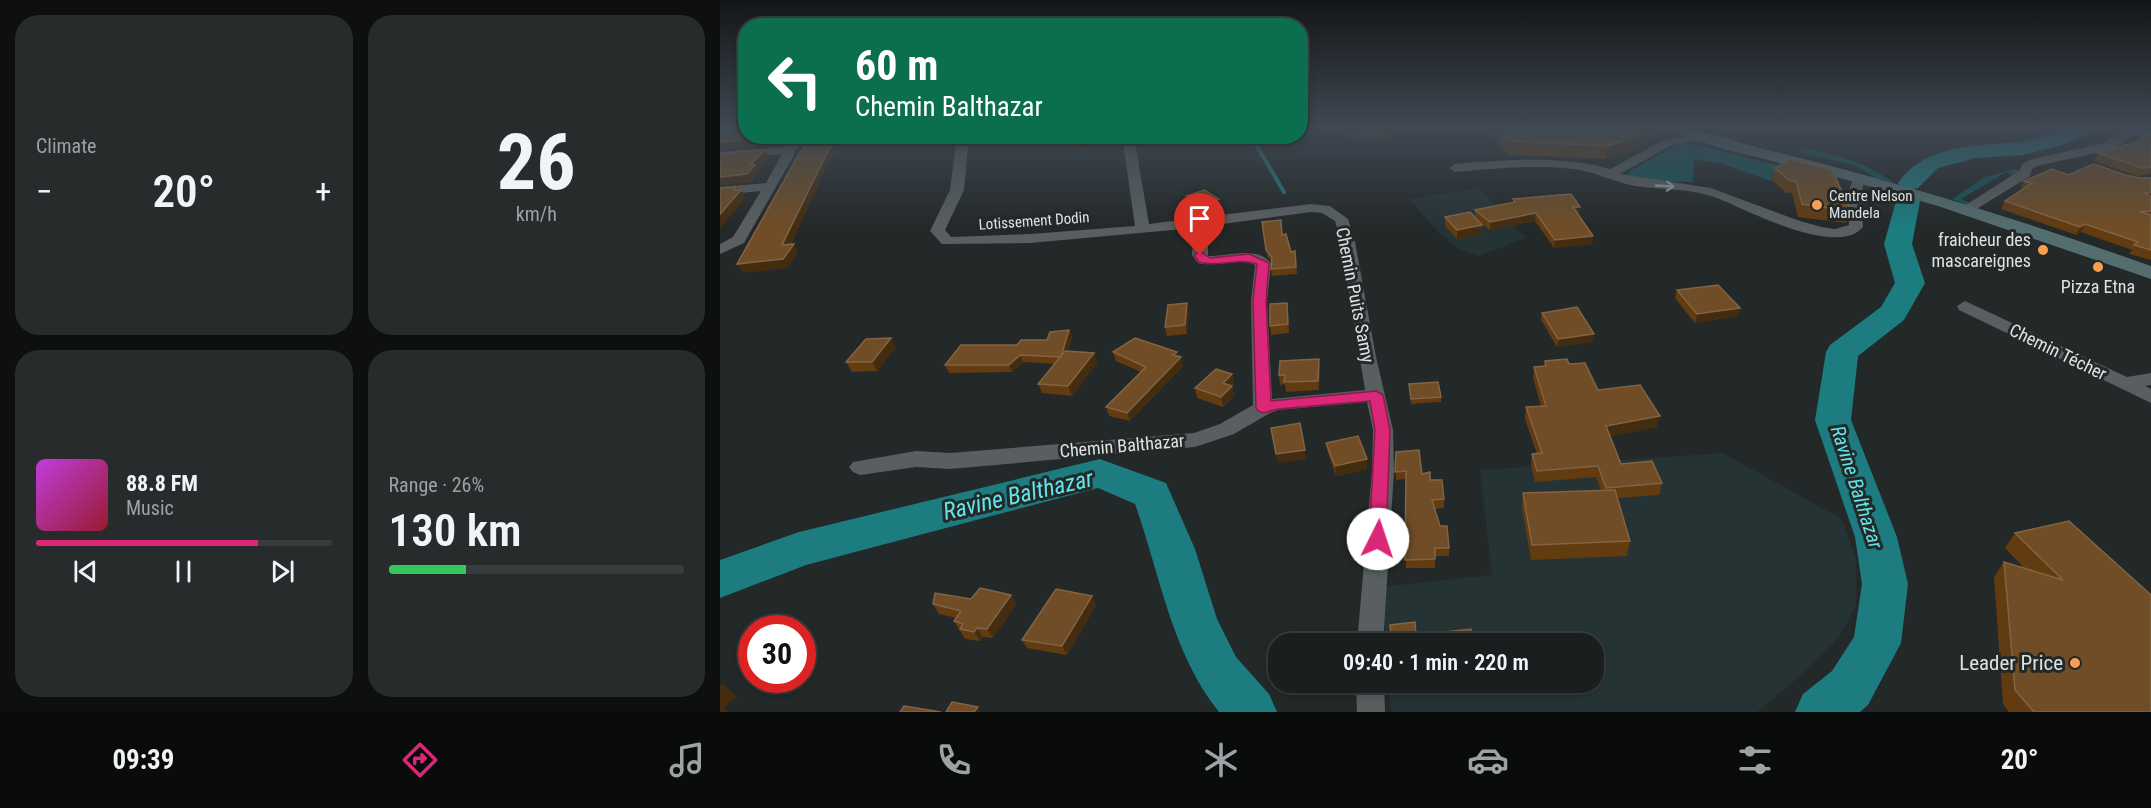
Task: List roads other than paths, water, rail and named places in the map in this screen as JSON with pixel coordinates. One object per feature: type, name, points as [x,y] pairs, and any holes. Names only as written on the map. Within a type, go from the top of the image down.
[{"type":"main road","points":[[1774,161],[1920,196]]},
{"type":"main road","points":[[1790,161],[1865,179],[1920,196],[2151,273]]},
{"type":"street","points":[[720,250],[739,240],[784,161]]},
{"type":"street","name":"Lotissement Dodin","points":[[960,161],[957,190],[937,231],[947,241],[982,242],[1143,229]]},
{"type":"street","points":[[1132,161],[1143,229]]},
{"type":"street","points":[[1612,174],[1632,161]]},
{"type":"street","points":[[1965,210],[2025,173],[2026,167],[2040,161]]},
{"type":"street","points":[[2077,161],[2091,166]]},
{"type":"street","points":[[1455,168],[1513,164],[1578,166],[1612,174],[1622,180],[1639,184],[1698,189],[1807,229],[1837,232],[1847,232],[1856,227],[1854,196],[1858,182]]},
{"type":"street","points":[[720,191],[770,186]]},
{"type":"street","name":"Chemin Puits Samy","points":[[1143,229],[1202,224],[1311,208],[1325,209],[1341,219],[1383,430],[1383,471],[1371,633]]},
{"type":"street","points":[[1202,224],[1200,255],[1203,260],[1249,257],[1263,263],[1259,301],[1263,408]]},
{"type":"street","name":"Chemin Técher","points":[[1965,306],[2151,397]]},
{"type":"street","points":[[2124,384],[2151,379]]},
{"type":"street","name":"Chemin Balthazar","points":[[860,467],[916,459],[950,461],[1195,440],[1227,429],[1263,408],[1278,404],[1376,395]]},
{"type":"street","points":[[1370,693],[1371,712]]},
{"type":"waterway","points":[[1266,161],[1284,192]]},
{"type":"waterway","name":"Ravine Balthazar","points":[[1910,183],[1930,163],[1937,161]]},
{"type":"waterway","name":"Ravine Balthazar","points":[[1821,712],[1850,688],[1877,643],[1885,584],[1876,537],[1833,420],[1842,352],[1893,313],[1910,283],[1898,244],[1908,201]]},
{"type":"waterway","name":"Ravine Balthazar","points":[[720,579],[799,549],[1100,473],[1152,494],[1173,549],[1194,622],[1218,673],[1251,712]]},
{"type":"place","name":"Centre Nelson Mandela","points":[[1817,205]]},
{"type":"place","name":"fraicheur des mascareignes","points":[[2043,250]]},
{"type":"place","name":"Pizza Etna","points":[[2098,267]]},
{"type":"place","name":"Leader Price","points":[[2075,663]]}]
